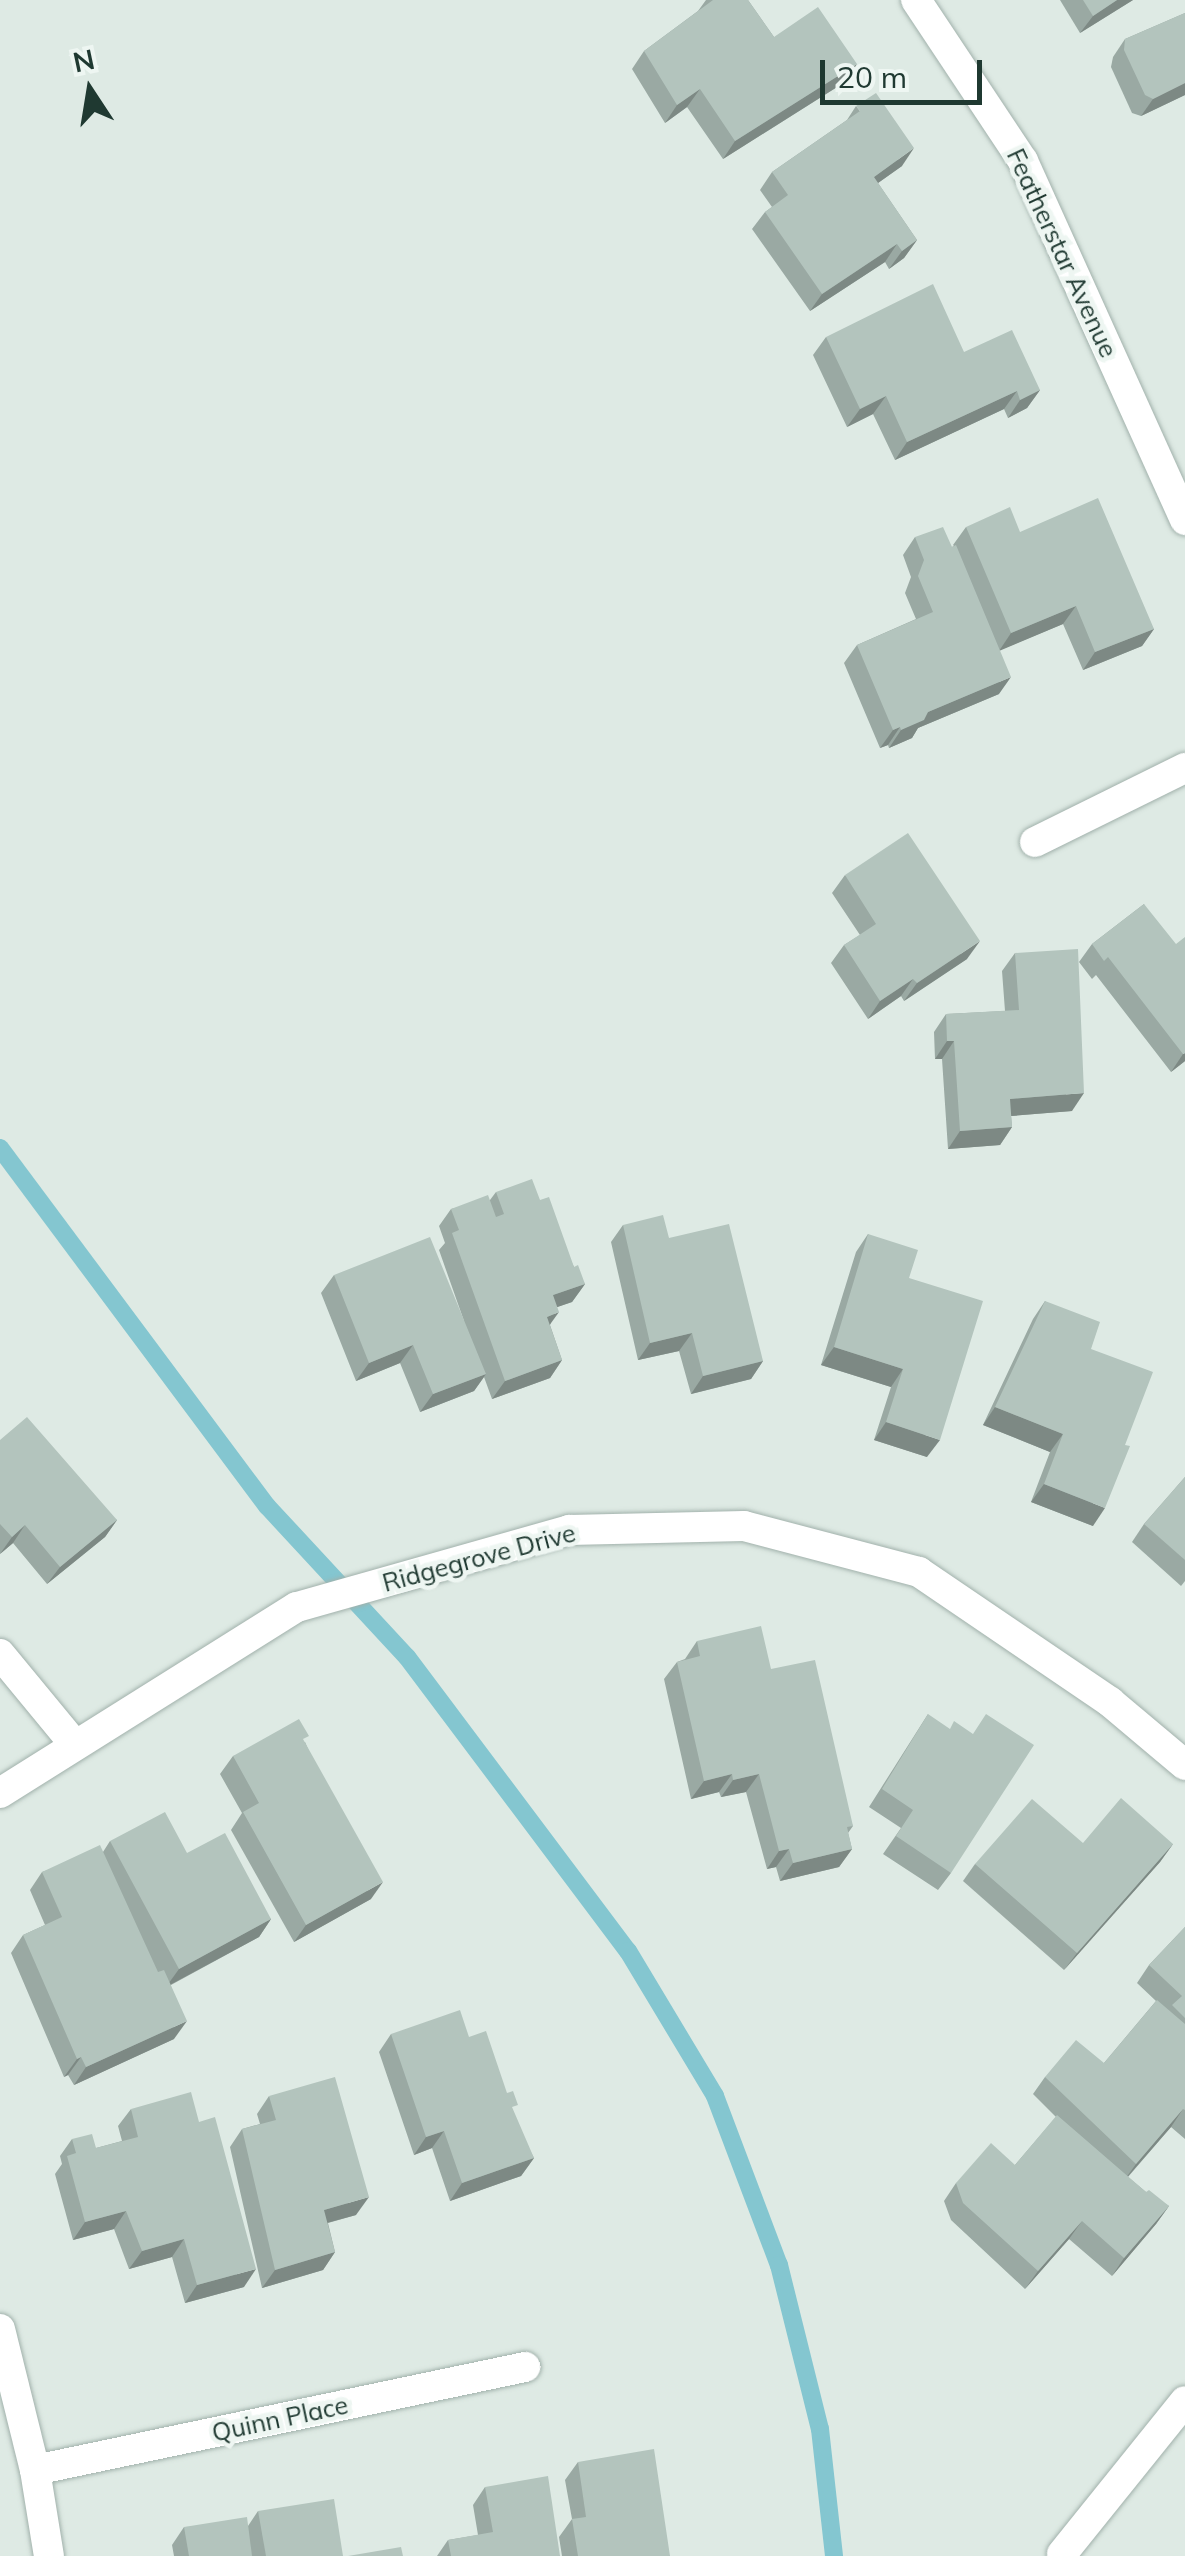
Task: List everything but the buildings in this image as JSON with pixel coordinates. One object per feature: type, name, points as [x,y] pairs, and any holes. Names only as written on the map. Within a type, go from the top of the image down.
[{"type":"street","name":"Featherstar Avenue","points":[[916,0],[1023,161],[1185,520]]},
{"type":"street","points":[[1035,842],[1185,768]]},
{"type":"street","name":"Ridgegrove Drive","points":[[0,1793],[297,1607],[569,1530],[744,1526],[920,1572],[1110,1702],[1185,1765]]},
{"type":"street","points":[[0,1654],[76,1746]]},
{"type":"street","points":[[0,2329],[34,2470],[49,2556]]},
{"type":"street","name":"Quinn Place","points":[[34,2470],[525,2368]]},
{"type":"street","points":[[1062,2554],[1185,2400]]},
{"type":"waterway","points":[[0,1148],[267,1506],[407,1657],[628,1951],[715,2096],[779,2265],[820,2429],[834,2556]]}]
